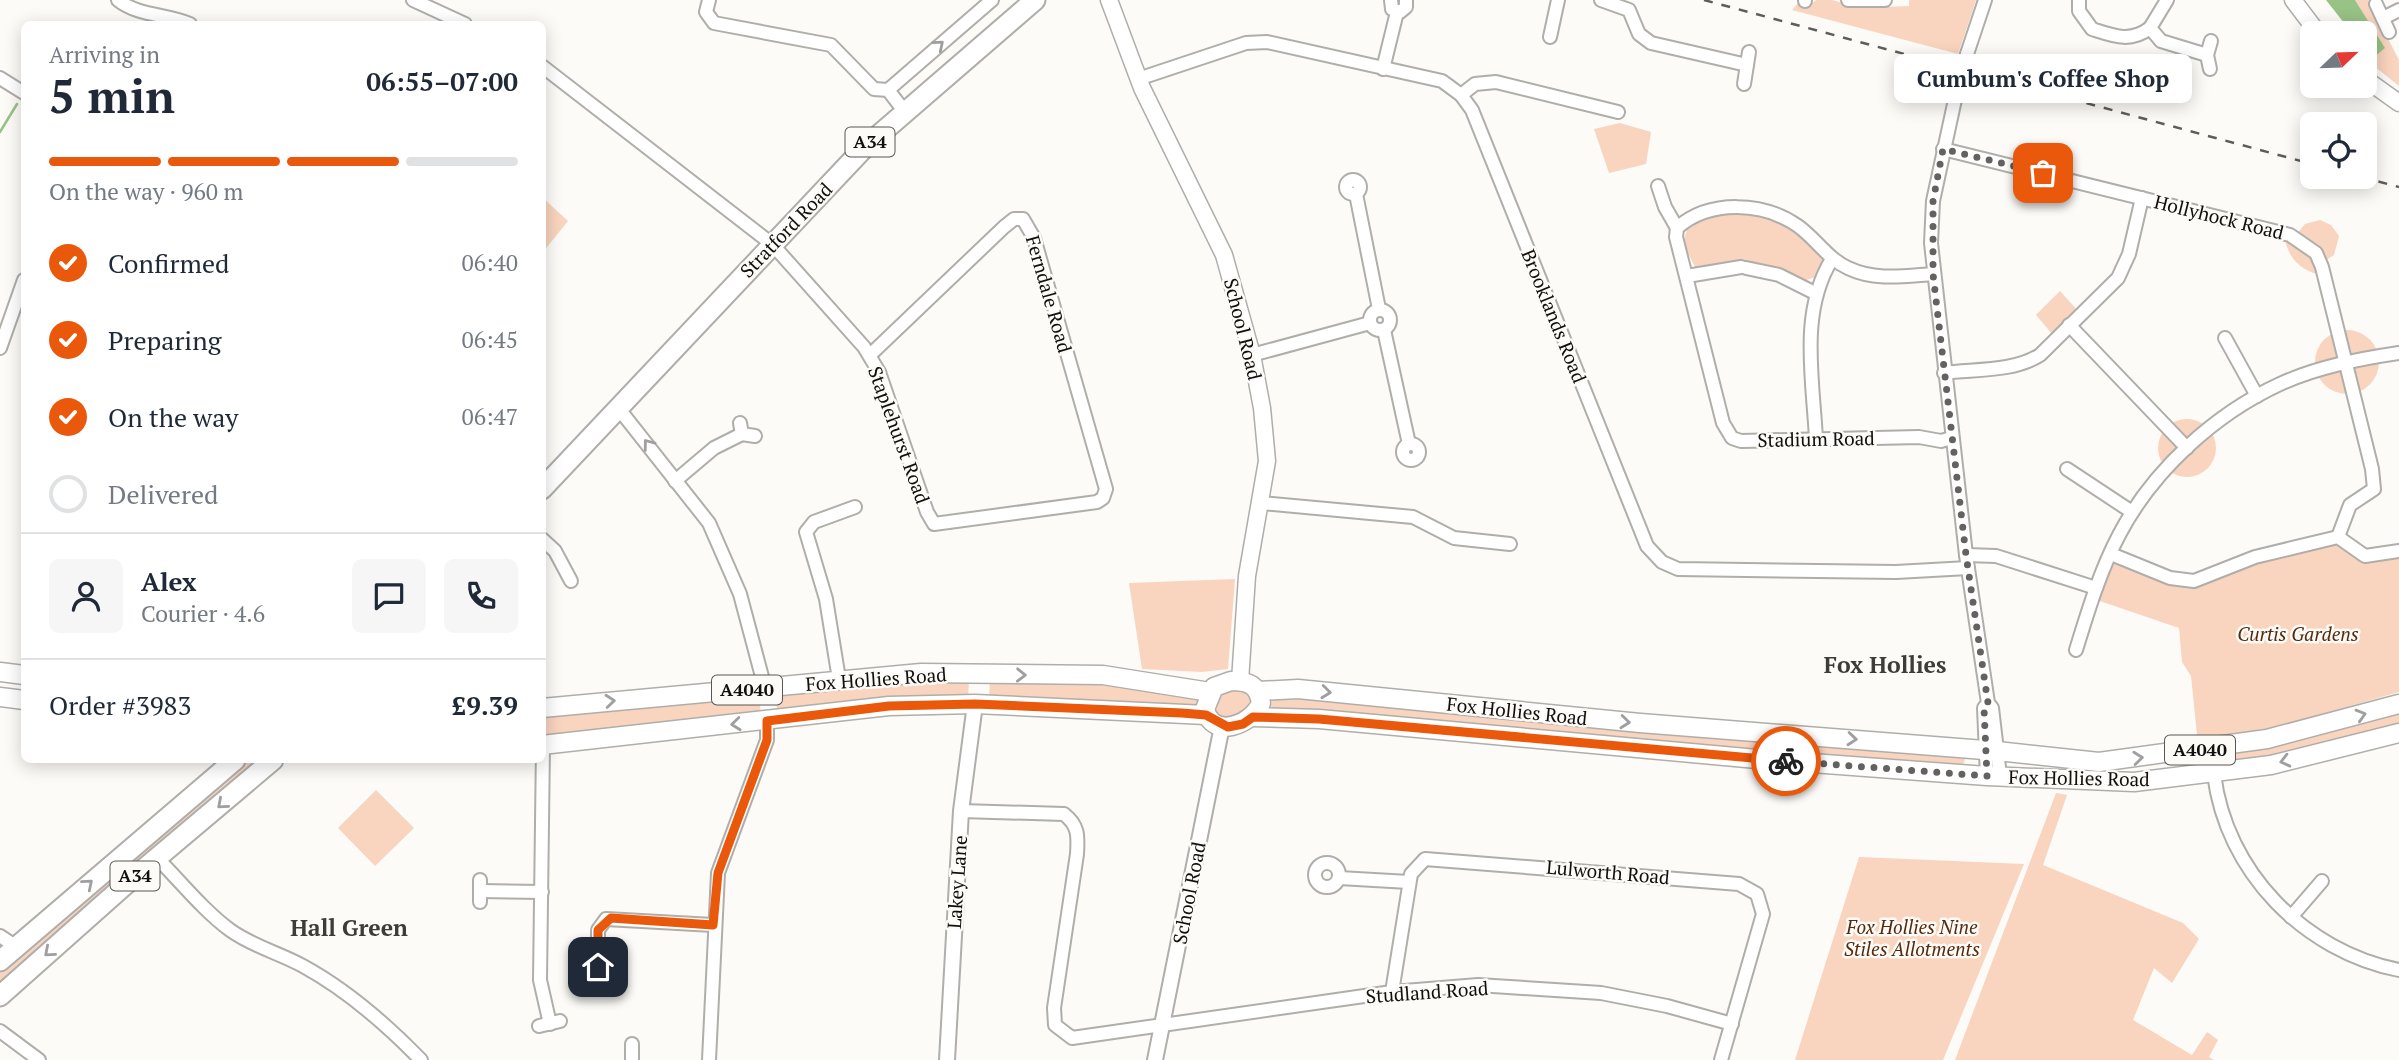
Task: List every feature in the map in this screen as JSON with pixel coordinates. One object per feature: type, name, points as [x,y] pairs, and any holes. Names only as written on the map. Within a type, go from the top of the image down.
[{"type":"highway","name":"Stratford Road","points":[[546,483],[865,147],[1026,3]]},
{"type":"highway","name":"A34","points":[[0,961],[7,941],[110,866],[230,763]]},
{"type":"highway","name":"A34","points":[[0,996],[126,884],[269,763]]},
{"type":"highway","points":[[110,866],[126,884]]},
{"type":"main road","name":"School Road","points":[[1109,0],[1138,79],[1224,255],[1252,355],[1266,461],[1247,576],[1240,681]]},
{"type":"main road","points":[[2293,0],[2309,21]]},
{"type":"main road","points":[[2377,87],[2399,103]]},
{"type":"main road","points":[[0,672],[21,676]]},
{"type":"main road","name":"Fox Hollies Road","points":[[546,708],[921,673],[1103,675],[1210,692]]},
{"type":"main road","points":[[975,674],[975,704]]},
{"type":"main road","points":[[1240,681],[1251,684],[1258,691],[1261,704],[1253,717],[1237,726],[1222,726],[1206,715],[1206,702],[1210,692],[1224,682],[1240,681]]},
{"type":"main road","points":[[765,688],[767,721]]},
{"type":"main road","name":"Fox Hollies Road","points":[[1258,691],[1298,689],[1640,723],[1992,750],[2099,762],[2267,740],[2399,704]]},
{"type":"main road","points":[[0,696],[21,700]]},
{"type":"main road","name":"Fox Hollies Road","points":[[546,745],[889,706],[975,704],[1206,715]]},
{"type":"main road","name":"Fox Hollies Road","points":[[1253,717],[1319,719],[1716,755],[1994,776],[2134,782],[2271,765],[2399,733]]},
{"type":"main road","points":[[2212,748],[2214,774]]},
{"type":"street","points":[[118,0],[144,12],[171,16],[183,21]]},
{"type":"street","points":[[413,0],[458,21]]},
{"type":"street","points":[[709,0],[706,12],[714,23],[831,45],[874,89],[888,90],[992,0]]},
{"type":"street","points":[[1383,69],[1394,6],[1405,10],[1406,0]]},
{"type":"street","points":[[1550,37],[1558,0]]},
{"type":"street","points":[[1601,0],[1629,10],[1639,34],[1651,43],[1748,59],[1744,84]]},
{"type":"street","points":[[1848,0],[1885,0]]},
{"type":"street","points":[[1985,0],[1959,81],[1933,201],[1933,274],[1967,561],[1988,703],[1992,708],[1994,776]]},
{"type":"street","points":[[2079,0],[2079,11],[2092,29],[2127,38],[2138,37],[2150,29],[2167,0]]},
{"type":"street","points":[[2376,4],[2389,32]]},
{"type":"street","points":[[2383,18],[2399,10]]},
{"type":"street","points":[[2150,29],[2161,41],[2207,55]]},
{"type":"street","points":[[1138,79],[1246,43],[1268,41],[1442,81],[1461,94],[1475,84],[1496,82],[1600,115],[1618,112]]},
{"type":"street","points":[[2210,69],[2207,55],[2211,41]]},
{"type":"street","name":"Staplehurst Road","points":[[546,69],[772,244],[870,355],[879,372],[927,512],[934,524],[1097,502],[1103,498],[1105,489]]},
{"type":"street","points":[[0,78],[21,91]]},
{"type":"street","points":[[888,90],[905,112]]},
{"type":"street","name":"Brooklands Road","points":[[1461,94],[1472,110],[1647,546],[1654,555],[1678,569],[1896,572],[1996,556],[2096,589]]},
{"type":"street","name":"Hollyhock Road","points":[[1943,149],[2290,235],[2316,253],[2322,267],[2346,363],[2374,489],[2350,505],[2338,537]]},
{"type":"street","name":"Stadium Road","points":[[1658,186],[1664,208],[1677,228],[1676,237],[1726,432],[1741,441],[1919,437],[1941,441],[1952,438]]},
{"type":"street","points":[[1356,194],[1379,309],[1390,317],[1384,330],[1409,444]]},
{"type":"street","points":[[1944,373],[2001,368],[2031,361],[2118,278],[2129,254],[2142,198]]},
{"type":"street","points":[[1677,228],[1702,214],[1744,206],[1766,211],[1797,225],[1832,259],[1872,278],[1933,274]]},
{"type":"street","name":"Ferndale Road","points":[[870,355],[1003,227],[1014,219],[1023,219],[1034,238],[1105,489]]},
{"type":"street","points":[[1816,439],[1811,325],[1815,293],[1832,259]]},
{"type":"street","points":[[1687,276],[1744,268],[1779,275],[1815,293]]},
{"type":"street","points":[[0,348],[21,288]]},
{"type":"street","points":[[1379,309],[1371,314],[1370,323],[1374,329],[1384,330]]},
{"type":"street","points":[[1252,355],[1370,323]]},
{"type":"street","points":[[2069,325],[2187,448]]},
{"type":"street","points":[[2225,338],[2257,396]]},
{"type":"street","points":[[2076,650],[2096,589],[2132,512],[2187,448],[2213,425],[2257,396],[2313,371],[2399,353]]},
{"type":"street","points":[[619,409],[709,523],[730,568],[765,688]]},
{"type":"street","points":[[675,481],[704,455],[746,431]]},
{"type":"street","points":[[2067,469],[2132,512]]},
{"type":"street","points":[[1261,503],[1413,517],[1422,519],[1454,538],[1510,544]]},
{"type":"street","points":[[839,679],[826,599],[806,532],[814,522],[855,507]]},
{"type":"street","points":[[2111,554],[2170,578],[2194,581],[2255,557],[2338,537],[2365,556],[2399,551]]},
{"type":"street","points":[[546,543],[555,551],[571,581]]},
{"type":"street","name":"Lakey Lane","points":[[947,1060],[961,811],[975,704]]},
{"type":"street","points":[[709,1060],[713,925],[718,873],[767,740],[767,721]]},
{"type":"street","name":"School Road","points":[[1155,1060],[1222,726]]},
{"type":"street","points":[[543,763],[540,980],[550,1024]]},
{"type":"street","points":[[2214,774],[2232,838],[2259,884],[2291,917],[2314,935],[2346,953],[2399,970]]},
{"type":"street","name":"Studland Road","points":[[961,811],[1064,814],[1074,822],[1078,833],[1077,854],[1055,1008],[1055,1025],[1063,1034],[1072,1038],[1392,992],[1478,985],[1601,993],[1667,1006],[1732,1024]]},
{"type":"street","name":"Lulworth Road","points":[[1409,882],[1418,862],[1432,857],[1748,886],[1759,898],[1763,914],[1721,1060]]},
{"type":"street","points":[[158,858],[218,921],[247,941],[301,965],[333,985],[383,1023],[421,1060]]},
{"type":"street","points":[[1339,878],[1409,882],[1392,992]]},
{"type":"street","points":[[2291,917],[2322,881]]},
{"type":"street","points":[[480,891],[542,892]]},
{"type":"street","points":[[613,968],[598,967],[598,930],[606,919],[713,925]]},
{"type":"street","points":[[0,1031],[39,1060]]},
{"type":"street","points":[[632,1044],[632,1060]]},
{"type":"green space","points":[[1816,0],[1832,0],[1860,8],[1909,6],[1909,0],[1976,0],[1958,54],[1792,10],[1799,2],[1807,8]]},
{"type":"green space","points":[[2355,0],[2368,0],[2399,60],[2399,86],[2377,68],[2377,54],[2384,47],[2377,36],[2377,21],[2368,21]]},
{"type":"green space","points":[[1620,123],[1651,132],[1646,164],[1609,173],[1594,129]]},
{"type":"green space","points":[[546,201],[568,221],[546,248]]},
{"type":"green space","points":[[1743,213],[1778,223],[1807,242],[1825,259],[1816,277],[1803,281],[1736,262],[1696,269],[1683,243],[1688,227],[1704,218]]},
{"type":"green space","points":[[2320,220],[2331,225],[2339,236],[2334,255],[2320,264],[2325,277],[2308,271],[2296,262],[2288,250],[2284,233],[2295,236],[2305,224]]},
{"type":"green space","points":[[2060,291],[2078,311],[2053,335],[2036,315]]},
{"type":"green space","points":[[2347,330],[2365,336],[2373,344],[2379,362],[2373,380],[2365,388],[2347,394],[2329,388],[2321,380],[2315,362],[2321,344],[2329,336]]},
{"type":"green space","points":[[2181,419],[2193,419],[2208,427],[2216,442],[2216,454],[2208,469],[2193,477],[2181,477],[2166,469],[2158,454],[2158,442],[2166,427]]},
{"type":"green space","name":"Curtis Gardens","points":[[2331,542],[2365,561],[2399,556],[2399,692],[2260,732],[2204,741],[2197,735],[2191,676],[2182,662],[2179,628],[2097,600],[2114,563],[2122,563],[2176,583]]},
{"type":"green space","points":[[1235,579],[1228,669],[1202,672],[1142,669],[1129,583]]},
{"type":"green space","points":[[969,680],[968,699],[777,713],[776,693],[862,684]]},
{"type":"green space","points":[[1041,680],[1136,685],[1198,695],[1197,705],[989,699],[990,681]]},
{"type":"green space","points":[[1245,687],[1255,703],[1232,721],[1210,713],[1223,689]]},
{"type":"green space","points":[[759,695],[761,715],[546,738],[546,716]]},
{"type":"green space","points":[[1274,697],[1314,697],[1966,755],[1964,763],[1953,768],[1273,711],[1271,705]]},
{"type":"green space","points":[[2399,711],[2399,727],[2232,766],[2228,755]]},
{"type":"green space","points":[[241,763],[256,765],[123,876],[120,865]]},
{"type":"green space","points":[[376,790],[414,828],[375,866],[338,828]]},
{"type":"green space","points":[[2056,793],[2067,795],[2043,865],[2183,923],[2199,939],[2172,983],[2154,968],[2133,1020],[2192,1055],[2207,1032],[2218,1040],[2209,1057],[2214,1060],[1955,1060]]},
{"type":"green space","name":"Fox Hollies Nine Stiles Allotments","points":[[1859,857],[2024,864],[1943,1060],[1795,1060]]},
{"type":"green space","points":[[108,875],[118,887],[0,989],[0,969]]},
{"type":"shaded area","points":[[2326,0],[2355,0],[2368,21],[2343,21]]},
{"type":"shaded area","points":[[2377,35],[2385,48],[2377,55]]},
{"type":"waterway","points":[[0,132],[17,104]]},
{"type":"railway","points":[[1704,0],[2300,161]]},
{"type":"railway","points":[[2377,181],[2399,187]]},
{"type":"way so far","points":[[1786,761],[1987,776],[1984,708],[1988,703],[1974,618],[1940,338],[1931,243],[1933,201],[1943,149],[2043,173]]},
{"type":"place","name":"Cumbum's Coffee Shop","points":[[2043,173]]},
{"type":"district","name":"Fox Hollies","points":[[1885,665]]},
{"type":"district","name":"Hall Green","points":[[349,928]]},
{"type":"route","points":[[598,967],[598,930],[606,919],[713,925],[718,873],[767,740],[767,721],[889,706],[975,704],[1092,708],[1206,715],[1216,723],[1228,727],[1263,716],[1319,719],[1786,761]]}]
